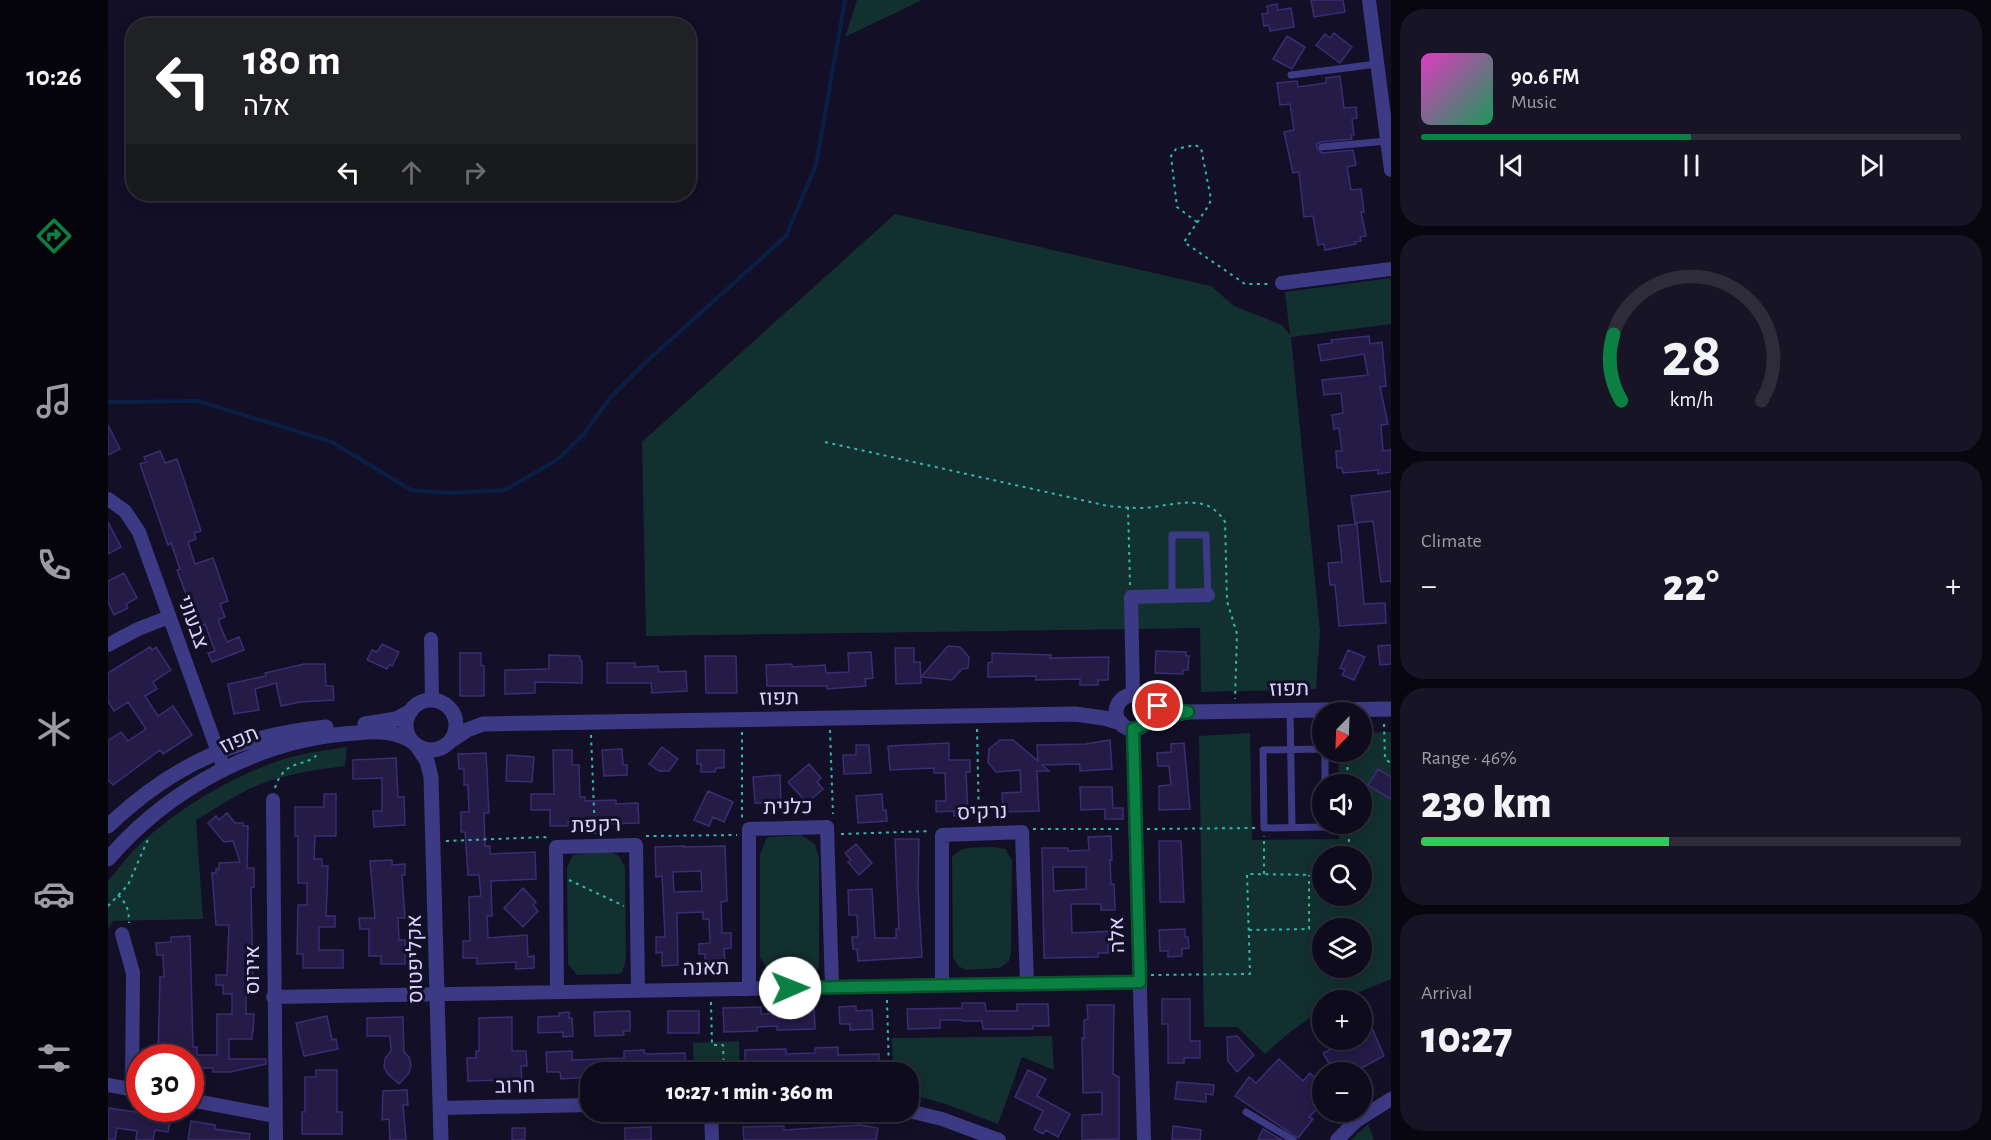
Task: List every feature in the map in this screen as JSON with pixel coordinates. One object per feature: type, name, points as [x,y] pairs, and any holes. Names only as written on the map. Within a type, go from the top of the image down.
[{"type":"street","points":[[1368,0],[1391,170]]},
{"type":"street","points":[[1282,283],[1391,269]]},
{"type":"street","name":"צבעוני","points":[[108,499],[125,511],[139,532],[224,769]]},
{"type":"street","points":[[1139,697],[1126,696],[1119,702],[1116,712],[1134,724],[1150,712],[1139,697],[1131,597],[1208,596]]},
{"type":"street","points":[[108,645],[138,629],[169,617]]},
{"type":"street","points":[[431,639],[432,700]]},
{"type":"street","name":"תפוז","points":[[1139,697],[1163,708],[1188,712]]},
{"type":"street","points":[[432,700],[441,702],[451,711],[456,725],[450,741],[436,750],[427,750],[416,744],[408,735],[406,725],[411,711],[418,704],[432,700]]},
{"type":"street","name":"תפוז","points":[[451,711],[467,720],[483,724],[1075,714],[1104,709],[1119,702]]},
{"type":"street","name":"תפוז","points":[[1075,714],[1134,724],[1166,715],[1188,712],[1387,709]]},
{"type":"street","name":"תפוז","points":[[108,826],[149,792],[183,769],[217,752],[269,735],[375,723],[396,719],[411,711]]},
{"type":"street","name":"תפוז","points":[[450,741],[467,730],[483,724]]},
{"type":"street","name":"אלה","points":[[1134,724],[1144,1140]]},
{"type":"street","name":"תפוז","points":[[108,859],[140,826],[194,786],[224,769],[277,747],[324,736],[382,731],[401,736],[416,744]]},
{"type":"street","name":"אקליפטוס","points":[[431,777],[437,761],[450,741]]},
{"type":"street","name":"אקליפטוס","points":[[416,744],[427,761],[431,777],[441,1140]]},
{"type":"street","name":"אירוס","points":[[273,800],[276,1140]]},
{"type":"street","name":"כלנית","points":[[749,989],[748,832],[827,831],[832,987]]},
{"type":"street","name":"נרקיס","points":[[942,985],[942,835],[1022,832],[1027,984]]},
{"type":"street","name":"רקפת","points":[[556,992],[556,847],[636,845],[638,991]]},
{"type":"street","points":[[122,934],[133,973],[135,1044]]},
{"type":"street","name":"תאנה","points":[[273,997],[1027,984],[1140,978]]},
{"type":"street","points":[[108,1085],[126,1088]]},
{"type":"street","points":[[1337,1140],[1356,1121],[1391,1098]]},
{"type":"street","points":[[204,1103],[275,1116]]},
{"type":"street","name":"חרוב","points":[[440,1108],[580,1106]]},
{"type":"street","points":[[919,1113],[942,1119],[999,1140]]},
{"type":"street","points":[[711,1122],[712,1140]]},
{"type":"lane","points":[[1291,75],[1377,64]]},
{"type":"lane","points":[[1322,147],[1387,141]]},
{"type":"lane","points":[[1172,596],[1172,535],[1206,535],[1208,596]]},
{"type":"lane","points":[[1290,710],[1292,827]]},
{"type":"lane","points":[[1312,750],[1263,750],[1264,828],[1312,827]]},
{"type":"lane","points":[[1246,1112],[1293,1140]]},
{"type":"path","points":[[1197,222],[1178,207],[1171,156],[1176,149],[1195,145],[1201,148],[1211,199],[1209,205],[1184,242],[1237,280],[1251,286],[1282,283]]},
{"type":"path","points":[[825,442],[1108,506],[1141,508],[1190,502],[1208,504],[1218,511],[1225,522],[1227,601],[1237,633],[1234,711]]},
{"type":"path","points":[[1128,507],[1131,597]]},
{"type":"path","points":[[1387,709],[1385,759],[1391,763]]},
{"type":"path","points":[[977,716],[979,834]]},
{"type":"path","points":[[829,718],[833,819],[827,831],[934,831],[942,835]]},
{"type":"path","points":[[636,845],[645,836],[748,832],[742,819],[742,720]]},
{"type":"path","points":[[591,722],[595,846]]},
{"type":"path","points":[[273,800],[280,777],[290,767],[315,757],[320,751],[324,736]]},
{"type":"path","points":[[108,906],[132,878],[162,809]]},
{"type":"path","points":[[1022,832],[1028,829],[1264,828],[1264,874]]},
{"type":"path","points":[[433,841],[545,837],[556,847]]},
{"type":"path","points":[[1140,978],[1250,974],[1247,874],[1312,874]]},
{"type":"path","points":[[1248,930],[1309,929],[1309,874]]},
{"type":"path","points":[[556,880],[574,882],[637,912]]},
{"type":"path","points":[[887,986],[889,1062]]},
{"type":"path","points":[[711,989],[712,1045],[723,1045],[724,1062]]},
{"type":"green space","points":[[857,0],[922,0],[845,37]]},
{"type":"green space","points":[[895,214],[1211,286],[1234,306],[1282,325],[1290,335],[1285,292],[1391,278],[1391,324],[1291,337],[1320,631],[1316,689],[1201,692],[1200,628],[646,636],[642,442]]},
{"type":"green space","points":[[1391,732],[1391,979],[1364,990],[1312,990],[1312,1017],[1265,1054],[1237,1027],[1204,1027],[1199,736],[1250,733],[1252,840],[1339,839],[1339,834],[1372,834],[1372,774],[1339,774],[1338,762],[1372,762],[1372,733]]},
{"type":"green space","points":[[347,747],[345,766],[296,774],[260,784],[196,820],[203,919],[113,921],[108,930],[108,881],[135,849],[165,823],[216,789],[252,771],[308,753]]},
{"type":"green space","points":[[801,835],[815,844],[819,858],[819,966],[811,973],[776,973],[768,971],[760,957],[760,855],[769,837]]},
{"type":"green space","points":[[992,847],[1005,849],[1012,860],[1011,953],[1009,961],[1000,968],[966,970],[958,966],[953,957],[952,857],[965,849]]},
{"type":"green space","points":[[609,851],[619,856],[625,867],[626,960],[619,974],[577,975],[568,964],[567,867],[573,855]]},
{"type":"green space","points":[[1052,1036],[1054,1070],[1022,1057],[998,1124],[946,1104],[919,1097],[919,1062],[893,1062],[892,1038]]},
{"type":"green space","points":[[739,1041],[740,1062],[694,1062],[693,1043]]},
{"type":"green space","points":[[1368,1124],[1374,1140],[1351,1140]]},
{"type":"building","points":[[1311,0],[1343,0],[1345,12],[1314,17]]},
{"type":"building","points":[[1277,4],[1278,10],[1291,8],[1294,27],[1270,31],[1269,25],[1264,26],[1262,14],[1268,13],[1267,6]]},
{"type":"building","points":[[1334,33],[1352,47],[1340,63],[1316,45],[1325,34],[1330,38]]},
{"type":"building","points":[[1287,36],[1305,47],[1292,69],[1273,59]]},
{"type":"building","points":[[1340,76],[1344,108],[1356,107],[1357,118],[1352,119],[1354,135],[1351,135],[1352,139],[1321,142],[1317,144],[1317,148],[1322,153],[1353,150],[1356,165],[1347,167],[1351,190],[1361,189],[1364,212],[1361,212],[1366,236],[1360,237],[1361,241],[1355,242],[1356,244],[1325,250],[1324,244],[1318,245],[1313,216],[1304,217],[1299,172],[1293,173],[1284,132],[1294,130],[1290,104],[1280,105],[1277,83],[1297,81],[1298,87],[1326,83],[1326,78]]},
{"type":"building","points":[[1369,336],[1370,344],[1382,342],[1386,386],[1380,387],[1388,424],[1381,425],[1383,451],[1391,450],[1391,472],[1378,474],[1378,470],[1343,473],[1342,468],[1337,468],[1336,451],[1342,451],[1339,428],[1334,429],[1332,415],[1343,413],[1341,393],[1324,395],[1322,380],[1368,375],[1364,354],[1321,361],[1318,345],[1332,343],[1331,340]]},
{"type":"building","points":[[108,425],[120,449],[108,455]]},
{"type":"building","points":[[160,451],[165,463],[177,459],[201,531],[194,533],[196,539],[188,542],[195,564],[213,558],[228,601],[220,604],[225,617],[218,620],[227,642],[239,637],[244,650],[212,662],[208,653],[215,651],[205,624],[198,627],[177,570],[180,569],[171,543],[168,545],[140,464],[146,462],[144,457]]},
{"type":"building","points":[[1391,491],[1391,581],[1381,582],[1373,521],[1355,523],[1351,496]]},
{"type":"building","points":[[108,522],[121,547],[108,554]]},
{"type":"building","points":[[1357,524],[1364,604],[1385,603],[1386,623],[1339,626],[1335,585],[1330,585],[1328,563],[1342,562],[1338,526]]},
{"type":"building","points":[[124,573],[137,598],[126,604],[128,608],[114,615],[108,602],[108,581]]},
{"type":"building","points":[[382,644],[399,652],[392,666],[390,664],[387,669],[367,660],[372,650],[377,652]]},
{"type":"building","points":[[1391,645],[1391,664],[1380,665],[1378,646]]},
{"type":"building","points":[[948,646],[960,647],[969,657],[968,668],[962,669],[952,680],[921,677]]},
{"type":"building","points":[[150,647],[152,650],[156,647],[171,670],[153,682],[157,689],[145,696],[158,716],[173,706],[192,735],[163,754],[160,750],[113,785],[108,780],[108,741],[121,732],[128,741],[146,729],[128,702],[114,711],[108,701],[108,673]]},
{"type":"building","points":[[895,648],[914,648],[914,662],[920,662],[921,683],[896,684]]},
{"type":"building","points":[[1348,650],[1365,657],[1354,680],[1342,675],[1345,670],[1340,668]]},
{"type":"building","points":[[1156,651],[1186,652],[1186,656],[1189,656],[1188,670],[1183,670],[1183,674],[1155,673]]},
{"type":"building","points":[[871,652],[873,678],[865,679],[866,686],[827,689],[827,686],[767,686],[766,665],[792,664],[792,667],[825,665],[826,673],[849,672],[848,653]]},
{"type":"building","points":[[460,653],[481,653],[481,665],[484,666],[484,696],[460,696]]},
{"type":"building","points":[[992,653],[1051,655],[1050,658],[1109,657],[1108,680],[1098,680],[1098,685],[1080,685],[1080,679],[1036,680],[1036,676],[988,677],[988,663],[992,662]]},
{"type":"building","points":[[549,655],[580,656],[582,683],[535,682],[535,693],[505,694],[505,670],[549,669]]},
{"type":"building","points":[[705,656],[736,656],[737,693],[706,693]]},
{"type":"building","points":[[607,663],[635,663],[635,667],[658,666],[659,672],[686,671],[687,691],[652,693],[651,683],[607,683]]},
{"type":"building","points":[[304,664],[325,664],[326,686],[333,686],[334,700],[300,702],[281,706],[276,683],[255,689],[259,710],[234,714],[228,684],[266,676],[265,673]]},
{"type":"building","points":[[1000,740],[1013,740],[1038,761],[1037,745],[1086,744],[1110,740],[1112,769],[1080,771],[1080,764],[1042,765],[1049,771],[1037,771],[1039,811],[1003,812],[1002,793],[1021,792],[1020,770],[996,772],[988,762],[989,749]]},
{"type":"building","points":[[949,743],[949,760],[970,760],[970,772],[966,772],[968,815],[954,816],[954,811],[936,812],[936,801],[946,801],[945,773],[934,773],[934,768],[890,770],[888,746]]},
{"type":"building","points":[[1184,743],[1190,809],[1159,810],[1159,786],[1171,785],[1169,766],[1158,766],[1157,753],[1171,752],[1171,744]]},
{"type":"building","points":[[856,745],[869,745],[871,773],[844,774],[843,755],[856,755]]},
{"type":"building","points":[[662,747],[678,759],[669,771],[659,771],[649,764]]},
{"type":"building","points":[[622,749],[623,765],[627,765],[627,775],[604,776],[602,750]]},
{"type":"building","points":[[553,750],[572,750],[572,765],[579,765],[580,797],[585,797],[585,801],[616,800],[616,804],[638,803],[639,823],[568,822],[568,826],[550,826],[550,810],[531,810],[531,794],[554,794]]},
{"type":"building","points":[[697,750],[724,750],[724,768],[716,768],[715,772],[701,772],[701,764],[697,764]]},
{"type":"building","points":[[486,753],[489,813],[484,813],[485,846],[490,846],[490,854],[535,852],[536,879],[491,881],[492,916],[487,916],[488,938],[527,935],[528,957],[534,956],[534,968],[516,969],[516,962],[477,964],[477,958],[463,958],[463,941],[470,941],[469,897],[481,896],[479,875],[468,875],[465,832],[461,832],[461,812],[469,812],[468,785],[464,785],[464,769],[459,769],[458,754]]},
{"type":"building","points":[[507,755],[534,757],[532,782],[506,781]]},
{"type":"building","points":[[396,758],[398,797],[404,797],[405,825],[374,827],[373,811],[382,811],[382,778],[353,779],[353,760]]},
{"type":"building","points":[[809,764],[821,778],[817,782],[823,789],[807,803],[788,782]]},
{"type":"building","points":[[1378,769],[1391,777],[1391,799],[1372,787],[1372,779]]},
{"type":"building","points":[[780,775],[781,802],[755,803],[753,777]]},
{"type":"building","points":[[1080,787],[1112,787],[1113,808],[1123,808],[1123,819],[1105,819],[1105,809],[1081,810]]},
{"type":"building","points":[[708,791],[733,802],[724,822],[713,817],[709,826],[694,820]]},
{"type":"building","points":[[324,794],[336,794],[336,836],[315,836],[314,859],[322,859],[322,866],[328,866],[326,916],[335,916],[335,927],[319,927],[319,950],[343,950],[343,968],[303,968],[303,954],[297,954],[298,905],[307,905],[307,883],[298,883],[298,836],[295,836],[295,807],[324,807]]},
{"type":"building","points":[[882,794],[883,810],[886,810],[887,821],[858,823],[856,796]]},
{"type":"building","points":[[227,813],[235,823],[248,826],[247,868],[254,868],[254,887],[251,888],[253,988],[246,989],[246,1014],[254,1014],[253,1032],[252,1039],[229,1039],[229,1059],[266,1059],[266,1064],[230,1072],[213,1072],[213,1068],[204,1068],[204,1055],[217,1055],[217,1014],[232,1014],[232,994],[223,994],[223,985],[216,985],[216,975],[227,975],[229,925],[216,925],[212,873],[216,873],[216,869],[219,869],[219,863],[240,862],[233,841],[224,842],[208,823],[216,816],[219,820]]},
{"type":"building","points":[[1111,836],[1111,884],[1114,884],[1115,910],[1101,910],[1101,904],[1071,904],[1072,933],[1113,931],[1114,944],[1108,944],[1108,953],[1098,953],[1098,957],[1044,958],[1042,848],[1068,848],[1068,851],[1089,850],[1088,837]],"holes":[[[1053,867],[1086,867],[1086,889],[1054,891]]]},
{"type":"building","points":[[895,839],[919,839],[918,887],[922,957],[858,961],[857,949],[853,949],[852,937],[858,937],[857,915],[849,915],[848,890],[872,889],[875,938],[896,938],[896,929],[899,929]]},
{"type":"building","points":[[1159,841],[1181,841],[1184,902],[1160,902]]},
{"type":"building","points":[[856,844],[872,863],[859,875],[848,862],[851,860],[845,853]]},
{"type":"building","points":[[725,846],[727,901],[721,902],[722,933],[731,933],[731,948],[724,949],[725,964],[705,964],[705,954],[699,954],[699,944],[710,943],[709,919],[703,919],[703,912],[677,913],[678,965],[662,966],[662,952],[656,953],[656,937],[665,937],[662,876],[656,877],[655,847]],"holes":[[[701,871],[702,891],[674,892],[673,872]]]},
{"type":"building","points":[[392,860],[392,865],[405,864],[405,875],[402,875],[405,918],[398,918],[399,940],[405,940],[405,964],[381,964],[381,956],[369,956],[369,929],[360,929],[359,918],[375,918],[370,861]]},
{"type":"building","points":[[523,888],[536,902],[533,905],[538,911],[523,927],[504,908]]},
{"type":"building","points":[[1185,929],[1189,948],[1182,949],[1182,956],[1168,957],[1168,951],[1160,951],[1159,930]]},
{"type":"building","points":[[190,936],[193,1044],[158,1044],[160,977],[164,977],[163,955],[157,955],[156,943],[171,942],[171,937]]},
{"type":"building","points":[[1162,999],[1190,999],[1190,1041],[1200,1041],[1200,1058],[1184,1058],[1184,1063],[1168,1063],[1168,1024],[1162,1024]]},
{"type":"building","points":[[962,1003],[985,1003],[986,1011],[1017,1011],[1017,1004],[1048,1004],[1049,1026],[1033,1026],[1033,1029],[983,1029],[982,1021],[940,1020],[940,1028],[908,1029],[907,1009],[962,1008]]},
{"type":"building","points":[[1087,1005],[1114,1005],[1113,1074],[1119,1077],[1119,1139],[1082,1140],[1082,1115],[1102,1114],[1102,1092],[1083,1093],[1082,1038],[1084,1038],[1084,1020],[1088,1019]]},
{"type":"building","points":[[856,1006],[856,1011],[872,1010],[873,1029],[850,1030],[850,1024],[840,1024],[839,1007]]},
{"type":"building","points":[[761,1007],[761,1014],[781,1013],[781,1008],[814,1007],[815,1029],[777,1030],[777,1026],[757,1027],[757,1031],[724,1032],[723,1008]]},
{"type":"building","points":[[630,1011],[630,1031],[623,1031],[624,1035],[595,1036],[594,1012]]},
{"type":"building","points":[[668,1011],[699,1011],[699,1033],[668,1033]]},
{"type":"building","points":[[569,1012],[569,1018],[572,1018],[573,1036],[563,1037],[563,1032],[538,1033],[538,1017],[559,1016],[559,1013]]},
{"type":"building","points":[[327,1016],[332,1040],[336,1039],[338,1049],[304,1056],[296,1023]]},
{"type":"building","points":[[403,1017],[404,1052],[409,1057],[411,1065],[409,1073],[399,1084],[384,1067],[385,1059],[391,1051],[390,1036],[367,1036],[367,1018]]},
{"type":"building","points":[[512,1017],[512,1051],[526,1051],[527,1066],[521,1066],[522,1083],[506,1084],[506,1080],[468,1081],[467,1058],[476,1058],[476,1051],[479,1051],[479,1018]]},
{"type":"building","points":[[1372,1028],[1384,1056],[1372,1062],[1328,1062],[1323,1053],[1329,1050],[1372,1050]]},
{"type":"building","points":[[1237,1036],[1254,1055],[1237,1072],[1228,1061],[1227,1037]]},
{"type":"building","points":[[838,1047],[838,1055],[879,1054],[879,1062],[745,1062],[745,1050],[786,1049],[786,1054],[815,1053],[815,1048]]},
{"type":"building","points":[[644,1050],[644,1053],[648,1054],[685,1053],[685,1062],[580,1062],[580,1078],[561,1079],[560,1072],[547,1072],[546,1052],[572,1051],[572,1060],[624,1058],[624,1051]]},
{"type":"building","points":[[1279,1059],[1303,1081],[1310,1073],[1312,1075],[1312,1114],[1309,1117],[1312,1120],[1298,1138],[1235,1096],[1249,1077],[1256,1083]]},
{"type":"building","points":[[316,1070],[337,1070],[337,1112],[342,1112],[342,1134],[302,1134],[302,1112],[305,1112],[305,1077],[316,1077]]},
{"type":"building","points":[[1028,1070],[1046,1079],[1037,1096],[1070,1114],[1058,1137],[1046,1130],[1043,1134],[1034,1129],[1043,1111],[1015,1097]]},
{"type":"building","points":[[1177,1082],[1214,1085],[1213,1095],[1206,1094],[1206,1102],[1175,1099]]},
{"type":"building","points":[[407,1090],[408,1105],[403,1105],[406,1140],[390,1140],[389,1119],[382,1120],[383,1091]]},
{"type":"building","points":[[108,1108],[126,1111],[126,1122],[170,1122],[168,1132],[155,1130],[153,1140],[136,1140],[137,1131],[117,1128],[115,1140],[108,1140]]},
{"type":"building","points":[[191,1122],[215,1125],[215,1129],[250,1134],[249,1140],[188,1140]]},
{"type":"building","points":[[860,1125],[878,1128],[876,1140],[744,1140],[743,1127],[784,1126],[784,1130]]},
{"type":"building","points":[[1173,1126],[1201,1130],[1200,1140],[1172,1140]]},
{"type":"building","points":[[651,1127],[651,1140],[625,1140],[625,1128]]},
{"type":"building","points":[[512,1128],[525,1128],[525,1140],[512,1140]]},
{"type":"building","points":[[1263,1129],[1282,1140],[1258,1140]]},
{"type":"waterway","points":[[108,402],[198,401],[332,442],[411,490],[448,493],[505,490],[557,460],[584,434],[610,398],[647,361],[786,236],[816,165],[845,0]]},
{"type":"route","points":[[790,988],[1140,982],[1133,729],[1155,718],[1188,712],[1158,706]]}]
